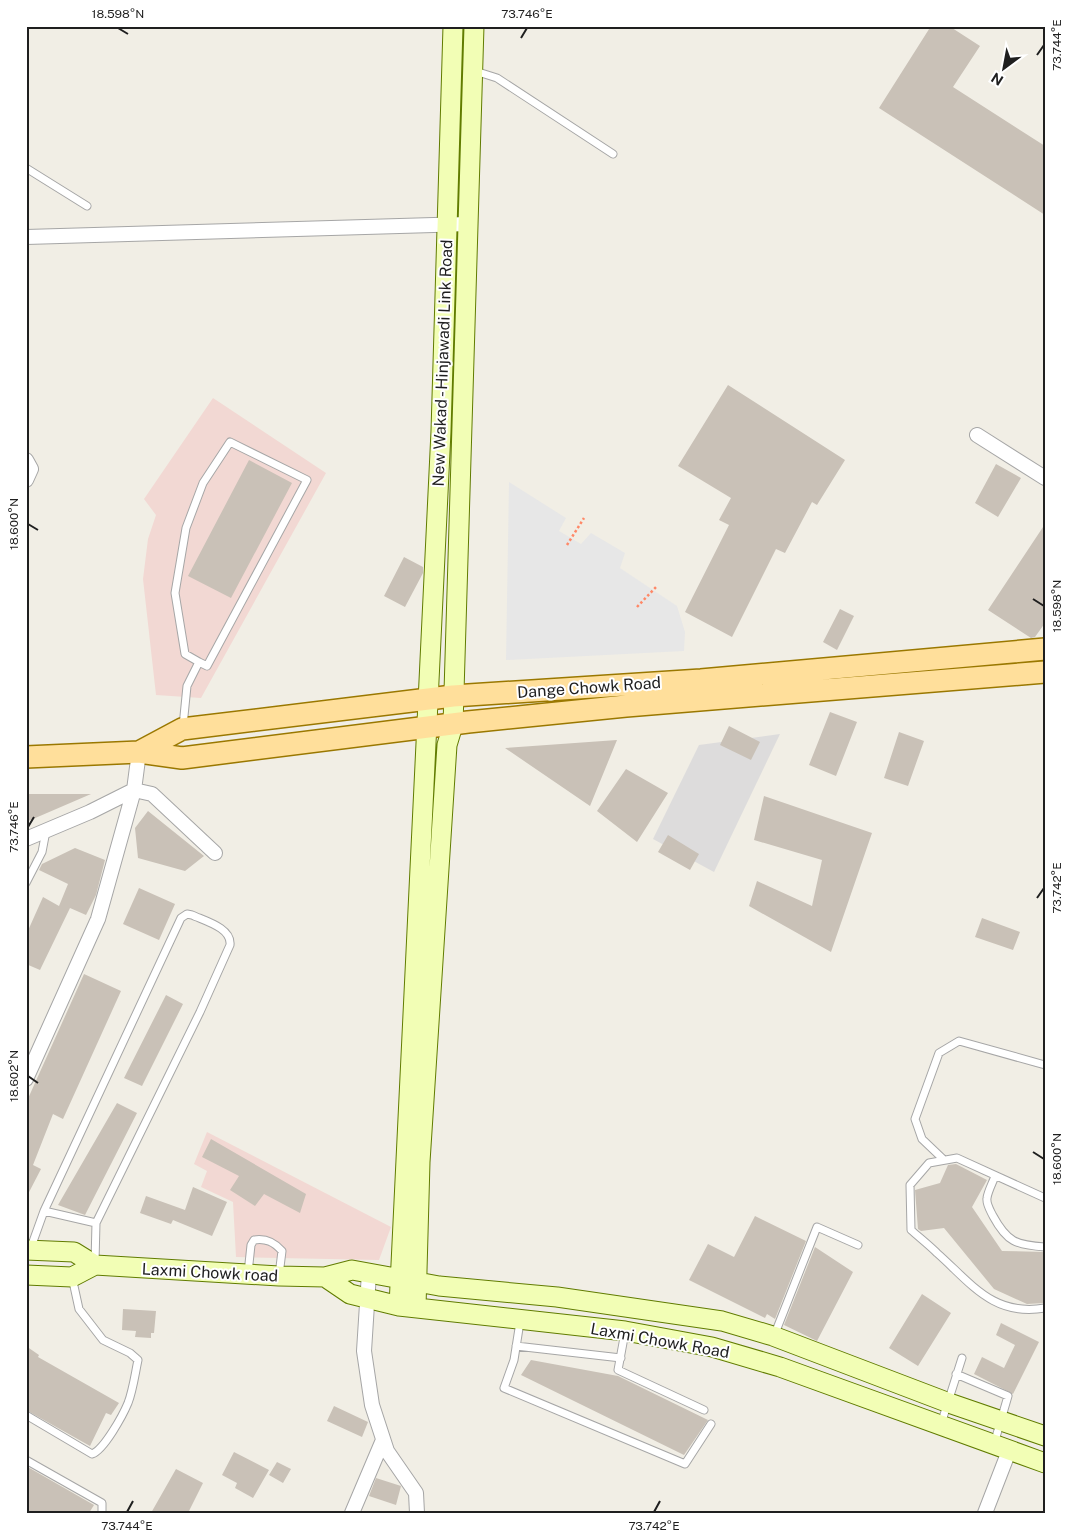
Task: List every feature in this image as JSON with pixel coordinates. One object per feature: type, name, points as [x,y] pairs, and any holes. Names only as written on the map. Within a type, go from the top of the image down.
[{"type":"main road","name":"New Wakad - Hinjawadi Link Road","points":[[408,1282],[426,728],[441,430],[452,26]]},
{"type":"main road","name":"New Wakad - Hinjawadi Link Road","points":[[408,1282],[420,1162],[447,745],[453,725],[474,26]]},
{"type":"main road","points":[[441,430],[462,431]]},
{"type":"main road","name":"Dange Chowk Road","points":[[139,752],[182,729],[453,696],[701,680],[1045,649]]},
{"type":"main road","points":[[883,663],[887,685]]},
{"type":"main road","name":"Dange Chowk Road","points":[[26,757],[139,752],[182,758],[626,706],[773,696],[1045,672]]},
{"type":"main road","name":"Laxmi Chowk road","points":[[28,1250],[74,1252],[95,1265],[279,1276],[325,1276],[352,1270],[369,1273]]},
{"type":"main road","points":[[26,1275],[72,1277],[95,1265]]},
{"type":"main road","name":"Laxmi Chowk Road","points":[[369,1273],[408,1282],[557,1297],[722,1320],[774,1336],[949,1403],[1045,1436]]},
{"type":"main road","name":"Laxmi Chowk Road","points":[[325,1276],[350,1294],[368,1300],[408,1307],[625,1331],[712,1347],[780,1367],[1045,1463]]},
{"type":"main road","points":[[408,1282],[408,1307]]},
{"type":"street","points":[[26,237],[205,233],[447,223],[468,224]]},
{"type":"street","points":[[976,435],[1045,478]]},
{"type":"street","points":[[26,460],[31,469],[26,480]]},
{"type":"street","points":[[26,1079],[31,1055],[98,919],[134,790],[139,752]]},
{"type":"street","points":[[26,839],[90,812],[134,790],[152,794],[215,853]]},
{"type":"street","points":[[369,1273],[364,1351],[372,1406],[386,1451],[416,1493],[417,1513]]},
{"type":"street","points":[[352,1513],[383,1440]]},
{"type":"street","points":[[985,1513],[1001,1448]]},
{"type":"lane","points":[[472,71],[497,78],[613,154]]},
{"type":"lane","points":[[26,168],[87,206]]},
{"type":"lane","points":[[230,442],[308,480],[208,666],[199,662],[184,654],[175,593],[186,528],[203,483],[230,442]]},
{"type":"lane","points":[[182,729],[187,686],[199,662]]},
{"type":"lane","points":[[26,883],[42,852],[46,831]]},
{"type":"lane","points":[[28,1250],[44,1211],[181,918],[187,914],[192,915],[223,930],[228,935],[230,945],[200,1012],[96,1224],[95,1265]]},
{"type":"lane","points":[[943,1159],[922,1139],[915,1119],[939,1053],[959,1041],[1045,1065]]},
{"type":"lane","points":[[1045,1198],[957,1158],[929,1163],[910,1185],[911,1230],[938,1253],[966,1282],[993,1300],[1027,1311],[1045,1308]]},
{"type":"lane","points":[[995,1176],[987,1198],[988,1207],[998,1226],[1010,1240],[1024,1246],[1045,1247]]},
{"type":"lane","points":[[44,1211],[96,1224]]},
{"type":"lane","points":[[774,1336],[817,1227],[858,1245]]},
{"type":"lane","points":[[248,1273],[251,1245],[254,1240],[262,1238],[275,1243],[282,1251],[279,1276]]},
{"type":"lane","points":[[26,1415],[92,1454],[98,1452],[108,1438],[128,1403],[138,1360],[130,1353],[103,1340],[79,1309],[72,1277]]},
{"type":"lane","points":[[520,1319],[516,1346],[504,1388],[685,1464],[712,1424]]},
{"type":"lane","points":[[625,1331],[618,1370],[704,1410]]},
{"type":"lane","points":[[516,1346],[621,1358]]},
{"type":"lane","points":[[940,1426],[962,1358]]},
{"type":"lane","points":[[956,1374],[1008,1396],[1002,1421],[1001,1448]]},
{"type":"lane","points":[[26,1460],[102,1503],[102,1513]]},
{"type":"path","points":[[567,545],[584,518]]},
{"type":"path","points":[[637,607],[657,586]]},
{"type":"shaded area","points":[[213,398],[326,473],[201,698],[156,695],[143,579],[148,539],[156,515],[144,499]]},
{"type":"shaded area","points":[[509,482],[566,518],[559,531],[581,544],[591,533],[625,553],[620,568],[677,606],[685,632],[684,651],[506,660]]},
{"type":"shaded area","points":[[780,734],[714,872],[653,839],[699,745]]},
{"type":"shaded area","points":[[207,1132],[391,1227],[379,1260],[236,1257],[233,1202],[201,1187],[207,1171],[194,1164]]},
{"type":"building","points":[[931,26],[949,26],[980,46],[953,87],[1045,146],[1045,215],[879,108]]},
{"type":"building","points":[[728,385],[845,460],[817,505],[812,502],[785,553],[776,549],[732,637],[685,612],[729,525],[719,520],[731,498],[678,466]]},
{"type":"building","points":[[249,460],[292,483],[231,598],[188,576]]},
{"type":"building","points":[[996,464],[1021,478],[998,517],[975,503]]},
{"type":"building","points":[[1045,524],[1045,623],[1035,637],[1031,638],[988,610]]},
{"type":"building","points":[[404,557],[423,567],[423,573],[405,607],[384,596]]},
{"type":"building","points":[[840,609],[854,616],[837,650],[823,642]]},
{"type":"building","points":[[830,712],[857,722],[836,776],[809,765]]},
{"type":"building","points":[[729,726],[760,742],[751,760],[720,745]]},
{"type":"building","points":[[899,732],[924,741],[908,786],[884,778]]},
{"type":"building","points":[[617,740],[590,806],[505,748]]},
{"type":"building","points":[[626,769],[668,793],[637,842],[597,811]]},
{"type":"building","points":[[26,794],[91,794],[26,822]]},
{"type":"building","points":[[764,796],[872,833],[831,952],[749,906],[757,881],[812,906],[822,860],[754,840]]},
{"type":"building","points":[[148,811],[204,856],[185,871],[138,858],[135,828]]},
{"type":"building","points":[[668,835],[699,854],[690,870],[658,852]]},
{"type":"building","points":[[75,848],[105,860],[96,895],[86,915],[70,908],[40,970],[26,964],[26,935],[43,897],[59,906],[68,884],[39,870],[42,864]]},
{"type":"building","points":[[139,888],[175,904],[159,940],[123,924]]},
{"type":"building","points":[[982,918],[1020,932],[1013,950],[975,937]]},
{"type":"building","points":[[84,974],[121,991],[63,1119],[53,1114],[33,1165],[41,1169],[26,1198],[26,1103]]},
{"type":"building","points":[[166,995],[183,1004],[142,1086],[124,1078]]},
{"type":"building","points":[[117,1103],[137,1113],[85,1215],[58,1205]]},
{"type":"building","points":[[211,1139],[306,1194],[300,1213],[264,1194],[255,1206],[230,1190],[239,1176],[202,1157]]},
{"type":"building","points":[[956,1164],[987,1180],[972,1207],[1002,1251],[1045,1252],[1045,1303],[1027,1304],[994,1289],[944,1228],[921,1231],[918,1229],[915,1190],[940,1183],[948,1165]]},
{"type":"building","points":[[193,1187],[227,1202],[212,1236],[173,1220],[171,1224],[140,1213],[146,1196],[185,1210]]},
{"type":"building","points":[[755,1216],[806,1241],[775,1319],[767,1314],[765,1318],[689,1280],[708,1244],[734,1257]]},
{"type":"building","points":[[815,1247],[853,1272],[817,1341],[784,1325]]},
{"type":"building","points":[[922,1294],[951,1313],[918,1366],[889,1348]]},
{"type":"building","points":[[123,1309],[156,1311],[154,1333],[151,1333],[151,1338],[135,1337],[136,1331],[122,1330]]},
{"type":"building","points":[[1001,1323],[1039,1342],[1013,1394],[974,1374],[982,1357],[1004,1368],[1015,1345],[996,1335]]},
{"type":"building","points":[[26,1346],[39,1355],[38,1357],[119,1403],[111,1415],[106,1413],[90,1446],[26,1410]]},
{"type":"building","points":[[531,1360],[618,1376],[708,1420],[684,1455],[521,1375]]},
{"type":"building","points":[[334,1406],[368,1422],[362,1437],[327,1421]]},
{"type":"building","points":[[234,1452],[269,1470],[253,1498],[235,1488],[237,1483],[222,1475]]},
{"type":"building","points":[[277,1462],[291,1469],[283,1483],[269,1475]]},
{"type":"building","points":[[26,1466],[94,1505],[89,1513],[26,1513]]},
{"type":"building","points":[[176,1469],[203,1483],[188,1513],[151,1513]]},
{"type":"building","points":[[376,1478],[401,1486],[396,1505],[369,1496]]}]
